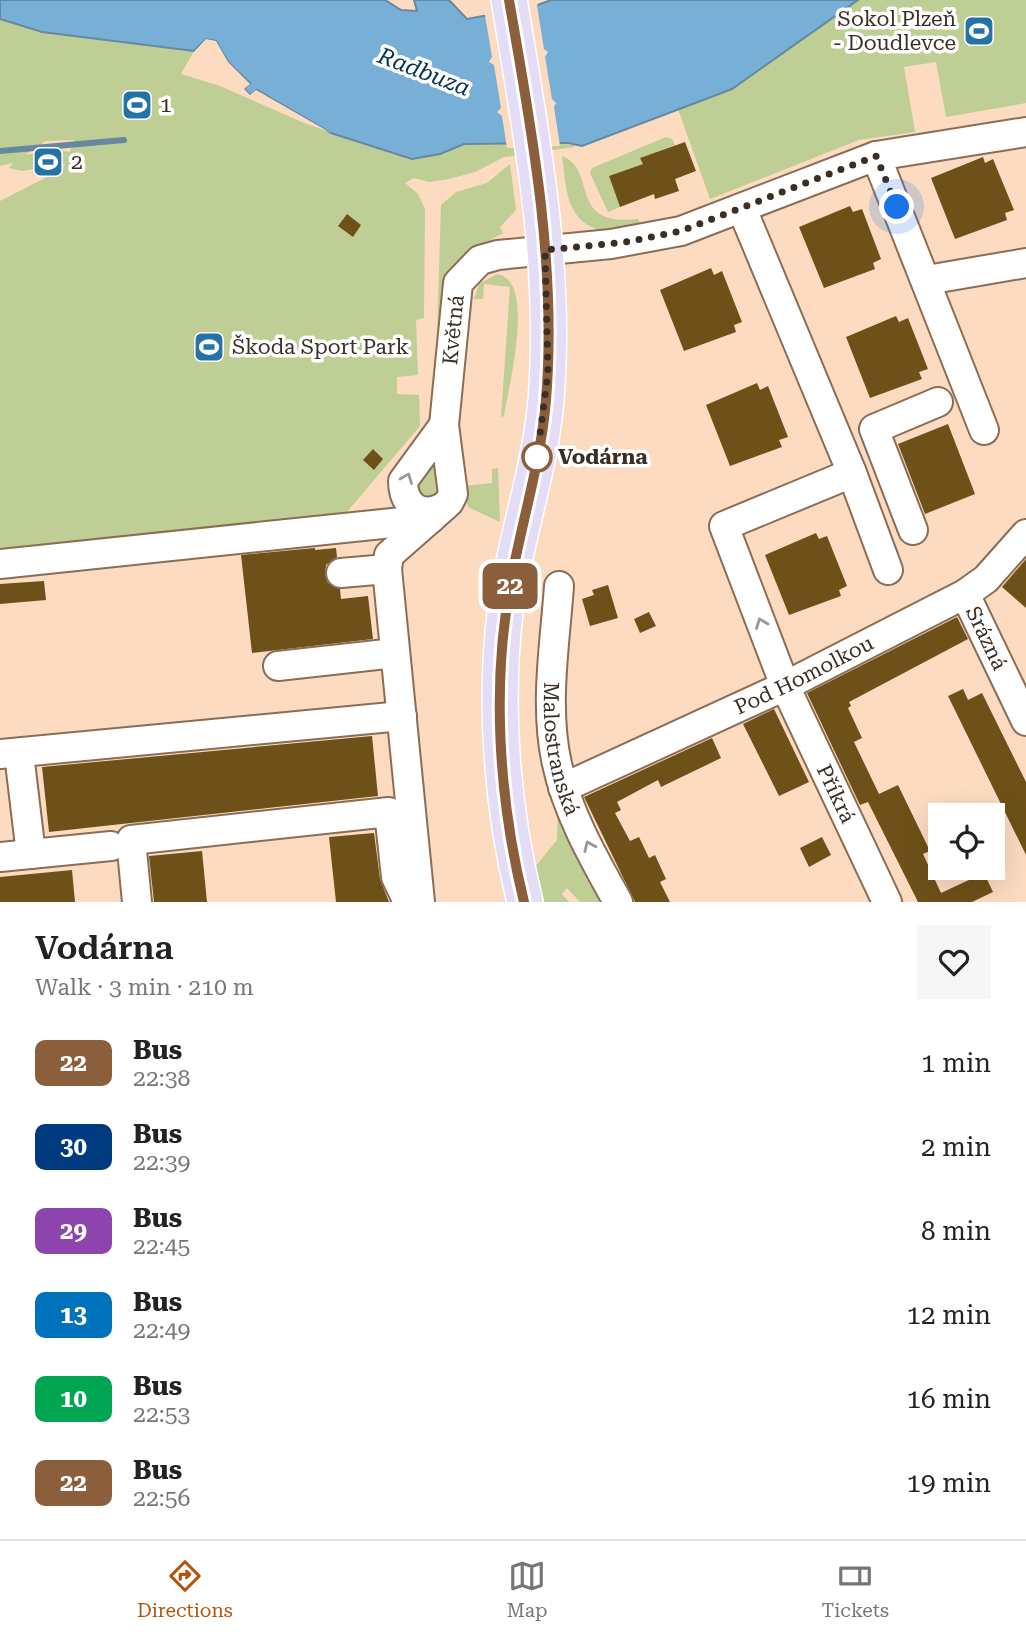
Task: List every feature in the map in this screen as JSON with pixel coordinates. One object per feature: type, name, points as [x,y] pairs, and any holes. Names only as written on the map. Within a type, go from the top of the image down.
[{"type":"main road","points":[[509,0],[536,160],[545,250],[548,345],[546,402],[510,582],[502,657],[505,790],[524,902]]},
{"type":"street","name":"Květná","points":[[436,514],[449,502],[453,484],[444,425],[458,283],[480,260],[642,240],[681,231],[876,156],[1026,132]]},
{"type":"street","points":[[876,156],[984,430]]},
{"type":"street","points":[[742,209],[854,480],[888,570]]},
{"type":"street","points":[[927,280],[1026,263]]},
{"type":"street","points":[[913,530],[874,429],[938,402]]},
{"type":"street","points":[[436,514],[414,508],[407,501],[403,481],[444,425]]},
{"type":"street","points":[[785,686],[724,526],[854,480],[891,474]]},
{"type":"street","points":[[0,564],[436,514]]},
{"type":"street","points":[[420,902],[387,569],[389,555],[436,514]]},
{"type":"street","name":"Pod Homolkou","points":[[563,788],[785,686],[965,594],[986,579],[1026,534]]},
{"type":"street","points":[[341,573],[387,569]]},
{"type":"street","name":"Malostranská","points":[[559,586],[551,699],[556,761],[563,788],[596,862],[618,902]]},
{"type":"street","name":"Srázná","points":[[965,594],[1026,721]]},
{"type":"street","points":[[278,666],[395,653]]},
{"type":"street","name":"Příkrá","points":[[785,686],[887,902]]},
{"type":"street","points":[[31,854],[10,754],[402,716]]},
{"type":"street","points":[[137,902],[131,840],[389,812],[396,877],[408,902]]},
{"type":"street","points":[[0,857],[111,846]]},
{"type":"green space","points":[[858,0],[1026,0],[1026,103],[946,117],[936,62],[904,67],[915,132],[859,140],[710,199],[678,109],[732,89]]},
{"type":"green space","name":"Škoda Sport Park","points":[[0,19],[42,32],[194,51],[181,74],[220,86],[304,123],[412,159],[440,154],[464,144],[575,145],[504,157],[475,172],[449,179],[429,182],[414,178],[405,183],[418,194],[425,209],[424,318],[416,320],[418,375],[397,377],[397,394],[419,395],[420,426],[340,520],[0,554],[0,201],[63,169],[65,164],[22,171],[9,168],[13,163],[0,166]],"holes":[[[74,140],[70,152],[54,150],[25,155],[46,141]]]},
{"type":"green space","points":[[666,137],[672,139],[675,145],[641,158],[643,164],[609,176],[620,207],[608,212],[590,173],[592,168]]},
{"type":"green space","points":[[562,156],[573,163],[592,207],[601,215],[616,219],[638,219],[640,223],[692,215],[597,233],[597,229],[586,224],[573,209],[566,189]]},
{"type":"green space","points":[[510,164],[516,210],[500,227],[503,233],[480,246],[445,333],[437,333],[441,205],[456,192],[487,183]]},
{"type":"green space","points":[[497,274],[509,281],[516,295],[518,314],[514,360],[504,416],[501,417],[510,287],[484,284],[483,299],[474,299],[479,284]]},
{"type":"green space","points":[[433,454],[445,491],[425,504],[410,482]]},
{"type":"green space","points":[[498,468],[500,522],[468,507],[463,486],[492,483],[492,469]]},
{"type":"green space","points":[[558,809],[612,902],[580,902],[567,888],[562,894],[569,902],[542,902],[535,867],[557,840]]},
{"type":"water","name":"Radbuza","points":[[0,0],[385,0],[401,10],[417,11],[414,0],[449,0],[467,19],[532,7],[551,0],[858,0],[732,89],[582,146],[568,143],[464,144],[440,154],[412,159],[331,133],[257,90],[250,95],[244,89],[250,83],[228,62],[216,41],[206,39],[194,51],[42,32],[0,19]]},
{"type":"pier","points":[[539,1],[537,6],[544,49],[548,52],[545,57],[552,99],[556,103],[554,107],[560,146],[507,148],[502,116],[497,112],[501,108],[494,65],[489,62],[492,57],[485,15],[481,13]]},
{"type":"pier","points":[[206,39],[216,41],[228,62],[250,84],[244,89],[250,95],[256,90],[331,133],[256,95],[248,98],[241,89],[245,83],[226,64],[214,44],[208,43],[192,54]]},
{"type":"building","points":[[685,142],[696,171],[675,179],[679,191],[655,199],[654,194],[620,207],[609,176],[643,164],[640,158]]},
{"type":"building","points":[[983,157],[985,163],[993,159],[1014,210],[1005,213],[1007,220],[955,239],[931,178]]},
{"type":"building","points":[[850,206],[853,212],[862,209],[881,259],[873,263],[875,269],[824,288],[799,227]]},
{"type":"building","points":[[347,214],[361,225],[353,237],[338,226]]},
{"type":"building","points":[[711,268],[714,275],[722,271],[742,322],[734,325],[736,332],[684,351],[660,290]]},
{"type":"building","points":[[896,316],[899,322],[908,318],[928,369],[919,372],[922,379],[870,398],[846,337]]},
{"type":"building","points":[[757,383],[760,390],[768,386],[788,437],[779,440],[782,447],[730,466],[706,405]]},
{"type":"building","points":[[948,424],[975,494],[925,514],[898,444]]},
{"type":"building","points":[[373,449],[383,459],[374,470],[363,460]]},
{"type":"building","points":[[816,533],[819,539],[827,536],[847,586],[839,590],[841,596],[789,615],[765,555]]},
{"type":"building","points":[[336,548],[337,557],[326,565],[325,575],[328,583],[340,589],[341,599],[368,596],[373,639],[252,653],[241,555]]},
{"type":"building","points":[[1026,559],[1026,608],[1002,587]]},
{"type":"building","points":[[44,581],[46,600],[0,604],[0,584]]},
{"type":"building","points":[[608,585],[618,618],[590,626],[582,599],[594,595],[592,590]]},
{"type":"building","points":[[649,612],[656,626],[640,633],[634,619]]},
{"type":"building","points":[[957,617],[968,639],[849,702],[851,706],[848,708],[862,738],[854,742],[879,794],[898,785],[928,847],[928,852],[923,854],[928,865],[928,880],[935,880],[941,893],[969,880],[987,880],[993,892],[972,902],[918,902],[868,802],[860,805],[807,693]]},
{"type":"building","points":[[963,689],[968,700],[982,693],[1026,782],[1026,855],[1005,812],[1005,803],[1000,803],[948,696]]},
{"type":"building","points":[[774,709],[809,782],[779,796],[743,724]]},
{"type":"building","points":[[372,736],[378,796],[49,832],[42,767]]},
{"type":"building","points":[[712,738],[721,758],[661,787],[658,780],[617,802],[621,810],[615,813],[630,841],[639,837],[649,858],[655,855],[666,879],[660,882],[670,902],[635,902],[584,797]]},
{"type":"building","points":[[374,833],[380,879],[389,902],[336,902],[329,837]]},
{"type":"building","points":[[822,837],[831,855],[809,867],[800,848]]},
{"type":"building","points":[[202,851],[207,902],[154,902],[149,856]]},
{"type":"building","points":[[72,870],[75,902],[0,902],[0,877]]},
{"type":"waterway","points":[[0,151],[124,140]]},
{"type":"bus line","name":"22","points":[[509,0],[536,160],[548,294],[546,402],[505,613],[500,703],[505,790],[516,868],[524,902]]},
{"type":"place","name":"Sokol Plzeň - Doudlevce","points":[[979,31]]},
{"type":"place","name":"1","points":[[137,105]]},
{"type":"place","name":"2","points":[[48,162]]},
{"type":"place","name":"Škoda Sport Park","points":[[209,347]]},
{"type":"place","name":"Vodárna","points":[[537,457]]},
{"type":"route","points":[[537,457],[548,373],[545,250],[642,240],[681,231],[876,156],[897,207]]}]
